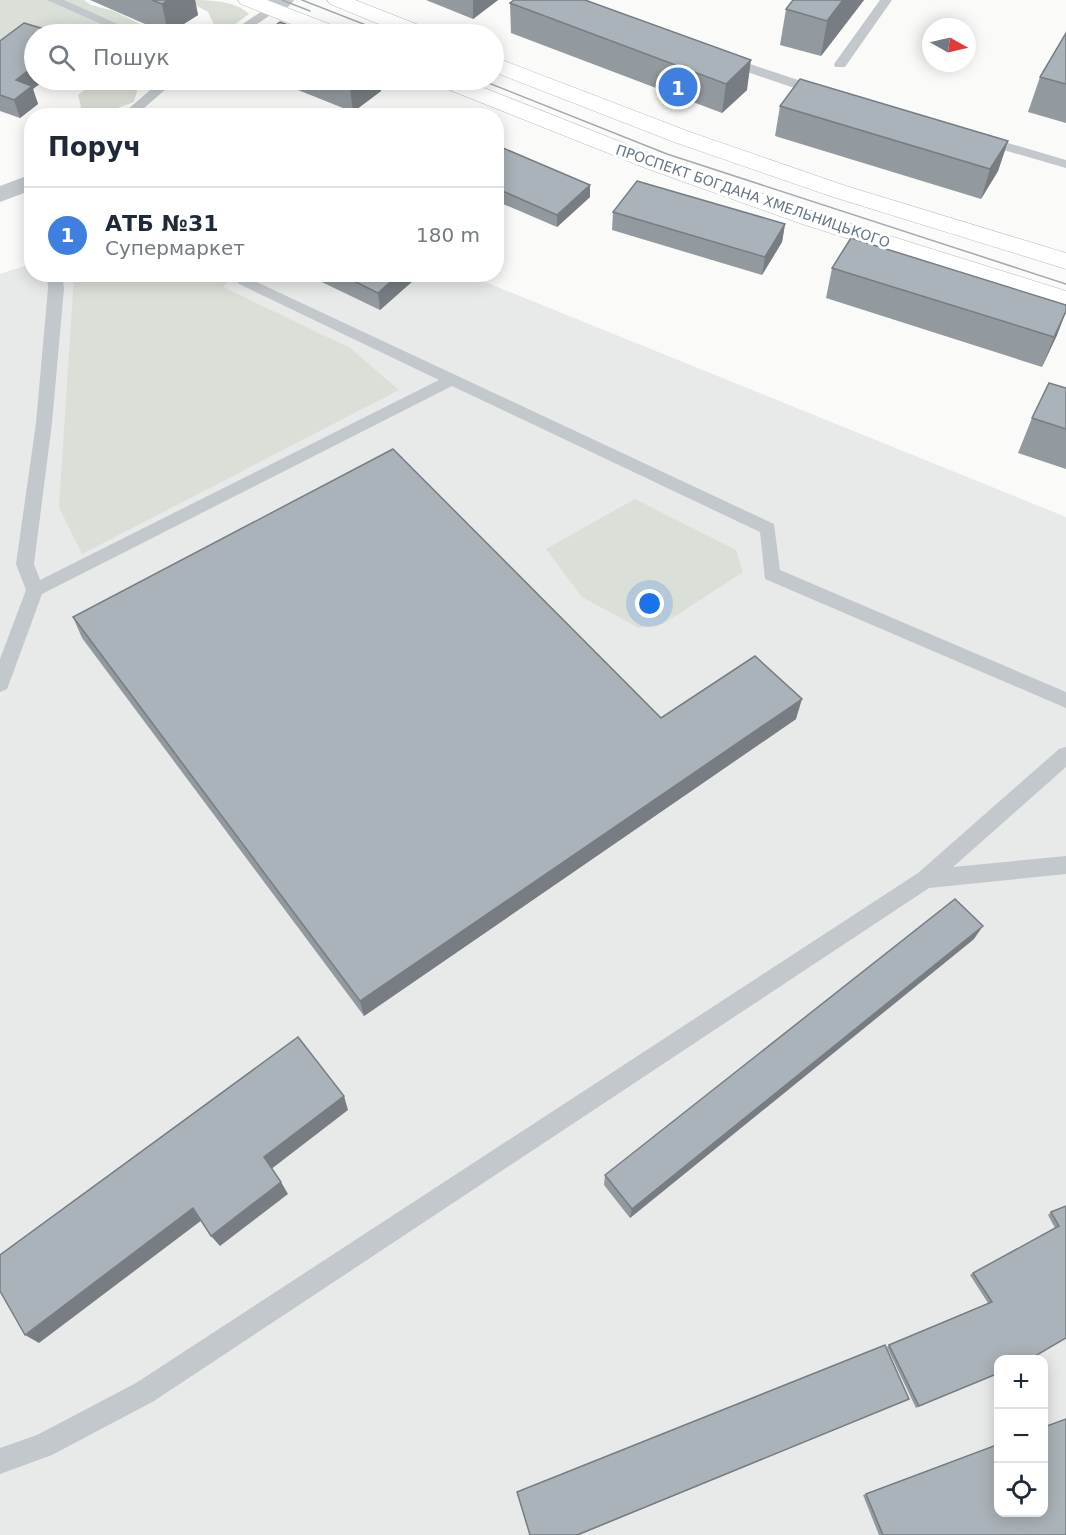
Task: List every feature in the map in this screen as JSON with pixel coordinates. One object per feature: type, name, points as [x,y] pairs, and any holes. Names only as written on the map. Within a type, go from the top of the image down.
[{"type":"main road","points":[[248,0],[277,5],[314,24]]},
{"type":"main road","points":[[337,0],[396,24]]},
{"type":"main road","name":"ПРОСПЕКТ БОГДАНА ХМЕЛЬНИЦЬКОГО","points":[[504,68],[682,137],[771,168],[1066,261]]},
{"type":"main road","name":"ПРОСПЕКТ БОГДАНА ХМЕЛЬНИЦЬКОГО","points":[[471,90],[656,164],[811,219],[1066,300]]},
{"type":"street","points":[[0,195],[24,184]]},
{"type":"lane","points":[[53,0],[110,24]]},
{"type":"lane","points":[[840,64],[886,0]]},
{"type":"lane","points":[[249,24],[277,5]]},
{"type":"lane","points":[[708,54],[831,95]]},
{"type":"lane","points":[[136,108],[157,90]]},
{"type":"lane","points":[[965,135],[1066,164]]},
{"type":"lane","points":[[0,684],[35,590],[25,564],[45,423],[55,282]]},
{"type":"lane","points":[[246,282],[768,529],[771,574],[1066,700]]},
{"type":"lane","points":[[35,590],[453,379]]},
{"type":"lane","points":[[0,1461],[43,1446],[145,1392],[924,879],[1066,755]]},
{"type":"lane","points":[[924,879],[1066,865]]},
{"type":"shaded area","points":[[0,0],[84,0],[91,5],[114,11],[140,24],[24,24],[24,43],[0,63]]},
{"type":"shaded area","points":[[186,0],[228,3],[249,14],[235,24],[214,24],[208,12]]},
{"type":"shaded area","points":[[85,90],[137,90],[134,102],[118,108],[80,108],[78,95]]},
{"type":"shaded area","points":[[24,266],[24,282],[485,282],[1066,517],[1066,1535],[0,1535],[0,274]]},
{"type":"shaded area","points":[[74,282],[228,282],[223,287],[350,348],[399,390],[82,554],[59,507]]},
{"type":"shaded area","points":[[635,499],[736,550],[743,572],[663,624],[639,628],[582,597],[546,549]]},
{"type":"building","points":[[152,0],[168,0],[162,4]]},
{"type":"building","points":[[514,0],[585,0],[751,60],[726,84],[510,3]]},
{"type":"building","points":[[793,0],[843,0],[827,21],[786,9]]},
{"type":"building","points":[[24,23],[27,24],[24,24],[24,74],[16,80],[24,83],[24,90],[27,90],[14,100],[0,95],[0,41]]},
{"type":"building","points":[[1066,33],[1066,84],[1040,77]]},
{"type":"building","points":[[800,79],[1008,141],[990,169],[780,106]]},
{"type":"building","points":[[504,148],[590,185],[557,215],[504,192]]},
{"type":"building","points":[[637,181],[785,224],[765,257],[613,212]]},
{"type":"building","points":[[851,238],[1066,305],[1066,311],[1054,337],[832,268]]},
{"type":"building","points":[[356,282],[390,282],[378,293]]},
{"type":"building","points":[[1049,383],[1066,388],[1066,429],[1032,418]]},
{"type":"building","points":[[393,449],[661,718],[755,656],[802,699],[360,1001],[73,617]]},
{"type":"building","points":[[955,899],[983,926],[632,1209],[605,1175]]},
{"type":"building","points":[[298,1037],[344,1096],[264,1157],[281,1182],[211,1236],[193,1208],[25,1335],[0,1291],[0,1255]]},
{"type":"building","points":[[1066,1206],[1066,1338],[1037,1355],[994,1355],[994,1375],[919,1406],[889,1345],[992,1302],[973,1273],[1059,1226],[1051,1212]]},
{"type":"building","points":[[885,1345],[909,1399],[577,1535],[530,1535],[517,1492]]},
{"type":"building","points":[[1066,1419],[1066,1535],[883,1535],[866,1494],[994,1446],[994,1517],[1048,1517],[1048,1426]]},
{"type":"tram line","points":[[282,0],[310,11]]},
{"type":"tram line","points":[[302,0],[363,24]]},
{"type":"tram line","points":[[504,89],[667,154],[1066,284]]},
{"type":"place","name":"АТБ №31","points":[[678,87]]}]
